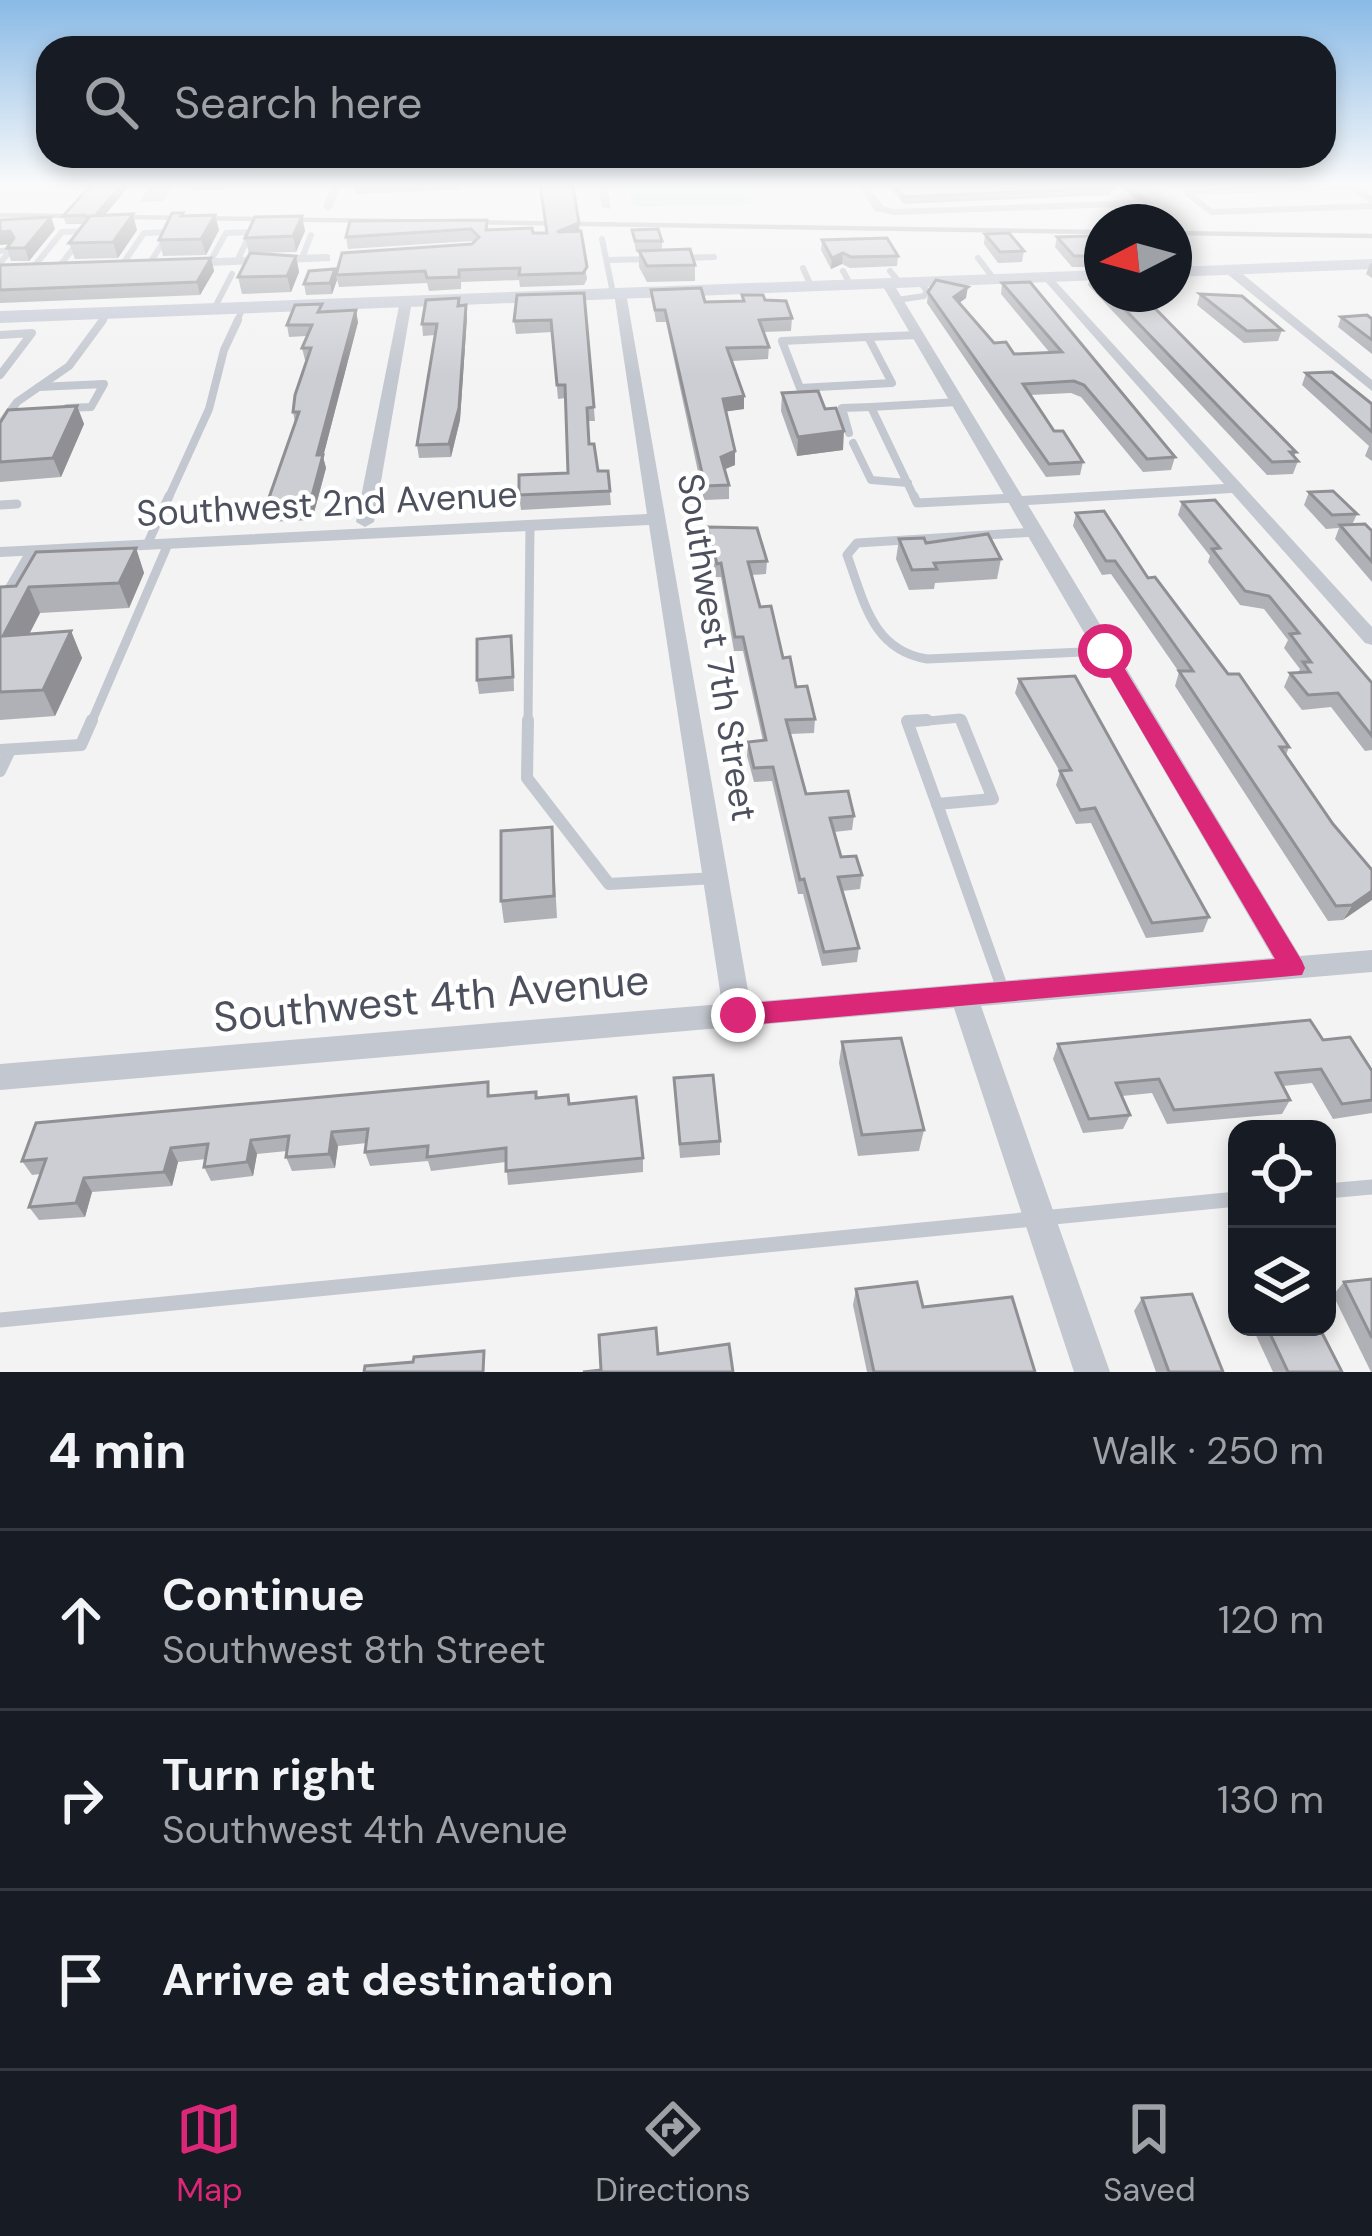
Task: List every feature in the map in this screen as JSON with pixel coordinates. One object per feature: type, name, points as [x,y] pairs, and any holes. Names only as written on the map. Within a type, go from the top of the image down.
[{"type":"street","points":[[100,266],[211,262],[234,267],[326,257]]},
{"type":"street","points":[[1192,271],[1372,264]]},
{"type":"street","points":[[0,267],[79,267]]},
{"type":"street","points":[[1229,270],[1372,387]]},
{"type":"street","points":[[1056,272],[1237,488],[1372,639]]},
{"type":"street","points":[[3,325],[108,313],[616,293],[807,277],[893,284],[1084,273]]},
{"type":"street","points":[[893,284],[918,335],[1293,968]]},
{"type":"street","name":"Southwest 7th Street","points":[[616,293],[738,1015]]},
{"type":"street","points":[[365,522],[406,301]]},
{"type":"street","points":[[1015,499],[1237,488]]},
{"type":"street","name":"Southwest 2nd Avenue","points":[[0,552],[657,519]]},
{"type":"street","name":"Southwest 4th Avenue","points":[[0,1077],[1372,961]]},
{"type":"street","points":[[964,997],[1092,1372]]},
{"type":"lane","points":[[32,269],[49,248]]},
{"type":"lane","points":[[58,268],[74,248]]},
{"type":"lane","points":[[122,266],[134,248]]},
{"type":"lane","points":[[149,264],[159,248]]},
{"type":"lane","points":[[211,262],[218,248]]},
{"type":"lane","points":[[214,309],[243,248]]},
{"type":"lane","points":[[302,259],[306,248]]},
{"type":"lane","points":[[604,248],[616,293]]},
{"type":"lane","points":[[0,251],[11,250],[0,267]]},
{"type":"lane","points":[[326,257],[341,255]]},
{"type":"lane","points":[[607,260],[714,256]]},
{"type":"lane","points":[[978,258],[994,279]]},
{"type":"lane","points":[[147,545],[209,409],[224,350],[243,308]]},
{"type":"lane","points":[[0,425],[10,411],[69,366],[108,313]]},
{"type":"lane","points":[[0,375],[32,333],[3,325]]},
{"type":"lane","points":[[868,337],[892,383],[800,388],[782,341],[868,337],[918,335]]},
{"type":"lane","points":[[39,387],[104,384],[91,407],[51,409]]},
{"type":"lane","points":[[908,483],[871,480],[842,408],[958,403]]},
{"type":"lane","points":[[871,407],[917,503],[1015,499]]},
{"type":"lane","points":[[10,411],[31,410]]},
{"type":"lane","points":[[0,505],[17,504]]},
{"type":"lane","points":[[530,525],[527,778],[609,884],[716,878]]},
{"type":"lane","points":[[1035,532],[857,543],[847,555],[882,643],[901,656],[927,659],[1105,651]]},
{"type":"lane","points":[[0,771],[5,750],[81,746],[168,544]]},
{"type":"lane","points":[[0,604],[31,551]]},
{"type":"lane","points":[[937,804],[993,799],[960,718],[907,722],[1004,993]]},
{"type":"lane","points":[[1336,1190],[1372,1187]]},
{"type":"lane","points":[[0,1320],[1228,1200]]},
{"type":"building","points":[[584,248],[587,267],[583,273],[519,275],[520,268],[459,270],[459,277],[427,278],[425,271],[336,275],[342,253]]},
{"type":"building","points":[[826,248],[893,248],[898,256],[843,253],[832,258]]},
{"type":"building","points":[[1067,248],[1084,248],[1084,256],[1074,256]]},
{"type":"building","points":[[690,249],[695,265],[647,266],[639,251]]},
{"type":"building","points":[[250,253],[296,256],[287,276],[238,277]]},
{"type":"building","points":[[211,258],[197,282],[0,290],[0,265]]},
{"type":"building","points":[[335,269],[330,283],[304,284],[309,271]]},
{"type":"building","points":[[936,280],[968,287],[954,297],[994,343],[1006,342],[1014,354],[1062,352],[1002,283],[1030,282],[1175,457],[1147,459],[1084,385],[1074,381],[1023,384],[1054,431],[1063,431],[1083,462],[1049,464],[928,292]]},
{"type":"building","points":[[701,288],[705,302],[744,301],[742,295],[786,301],[792,318],[759,320],[769,347],[727,348],[744,396],[723,399],[735,451],[721,457],[729,485],[705,486],[665,310],[655,310],[651,290]]},
{"type":"building","points":[[584,293],[594,407],[587,408],[589,444],[594,444],[598,471],[608,471],[610,491],[519,495],[519,475],[568,473],[565,385],[557,385],[551,320],[514,321],[517,295]]},
{"type":"building","points":[[1200,294],[1242,296],[1282,330],[1247,331]]},
{"type":"building","points":[[459,298],[458,306],[466,305],[459,408],[449,444],[417,445],[437,324],[422,324],[426,300]]},
{"type":"building","points":[[322,304],[318,312],[356,310],[317,455],[323,455],[309,507],[265,509],[299,412],[293,412],[295,395],[311,348],[302,348],[312,325],[287,325],[295,305]]},
{"type":"building","points":[[1127,312],[1159,312],[1296,452],[1290,452],[1298,461],[1272,462]]},
{"type":"building","points":[[1367,315],[1372,319],[1372,340],[1341,317]]},
{"type":"building","points":[[1332,372],[1372,404],[1372,432],[1306,373]]},
{"type":"building","points":[[818,391],[825,409],[836,408],[844,431],[798,437],[782,393]]},
{"type":"building","points":[[77,406],[53,458],[0,462],[0,423],[8,410]]},
{"type":"building","points":[[1333,491],[1357,514],[1332,515],[1309,492]]},
{"type":"building","points":[[1215,500],[1372,683],[1372,736],[1338,693],[1308,695],[1290,673],[1310,672],[1303,662],[1311,662],[1290,634],[1299,633],[1269,596],[1245,591],[1212,549],[1220,548],[1182,502]]},
{"type":"building","points":[[1104,511],[1148,578],[1155,577],[1228,674],[1239,674],[1289,747],[1280,747],[1333,824],[1372,870],[1372,891],[1352,905],[1336,906],[1179,671],[1193,671],[1115,561],[1106,561],[1076,513]]},
{"type":"building","points":[[1365,524],[1372,531],[1372,562],[1340,525]]},
{"type":"building","points":[[707,527],[757,528],[767,561],[748,562],[760,607],[771,606],[783,658],[790,657],[796,687],[807,686],[815,719],[786,720],[806,794],[848,791],[854,816],[830,818],[841,857],[856,856],[862,875],[838,877],[859,948],[824,952],[804,879],[800,880],[773,767],[754,768],[748,742],[766,740],[743,637],[735,637],[721,563],[717,564]]},
{"type":"building","points":[[988,534],[1001,559],[934,563],[937,569],[912,570],[899,539],[924,538],[926,543]]},
{"type":"building","points":[[136,548],[119,583],[29,587],[3,636],[71,631],[43,690],[0,692],[0,587],[16,586],[36,552]]},
{"type":"building","points":[[511,636],[513,677],[477,680],[477,639]]},
{"type":"building","points":[[1075,676],[1209,917],[1152,923],[1095,808],[1080,810],[1060,771],[1071,770],[1019,679]]},
{"type":"building","points":[[552,827],[554,896],[501,901],[501,831]]},
{"type":"building","points":[[1310,1020],[1323,1040],[1350,1037],[1372,1071],[1372,1100],[1342,1104],[1321,1069],[1276,1073],[1290,1100],[1174,1110],[1159,1079],[1116,1083],[1130,1115],[1089,1119],[1058,1044]]},
{"type":"building","points":[[901,1038],[924,1130],[862,1135],[842,1042]]},
{"type":"building","points":[[713,1075],[720,1141],[680,1144],[674,1078]]},
{"type":"building","points":[[488,1082],[488,1096],[568,1095],[569,1104],[636,1097],[643,1158],[506,1171],[506,1148],[427,1157],[428,1146],[365,1152],[368,1129],[332,1132],[329,1154],[286,1157],[289,1136],[251,1140],[247,1162],[204,1167],[208,1144],[171,1148],[164,1172],[84,1178],[76,1203],[29,1207],[46,1159],[22,1161],[36,1123]]},
{"type":"building","points":[[1372,1279],[1372,1338],[1344,1282]]},
{"type":"building","points":[[917,1282],[923,1307],[1012,1297],[1035,1372],[874,1372],[856,1289]]},
{"type":"building","points":[[1192,1294],[1223,1372],[1169,1372],[1142,1298]]},
{"type":"building","points":[[656,1328],[658,1354],[729,1344],[733,1372],[583,1372],[601,1370],[599,1335]]},
{"type":"building","points":[[1271,1336],[1324,1336],[1342,1372],[1288,1372]]},
{"type":"building","points":[[484,1351],[483,1372],[364,1372],[365,1366],[413,1362],[414,1357]]},
{"type":"route","points":[[738,1015],[1293,968],[1105,651]]}]
